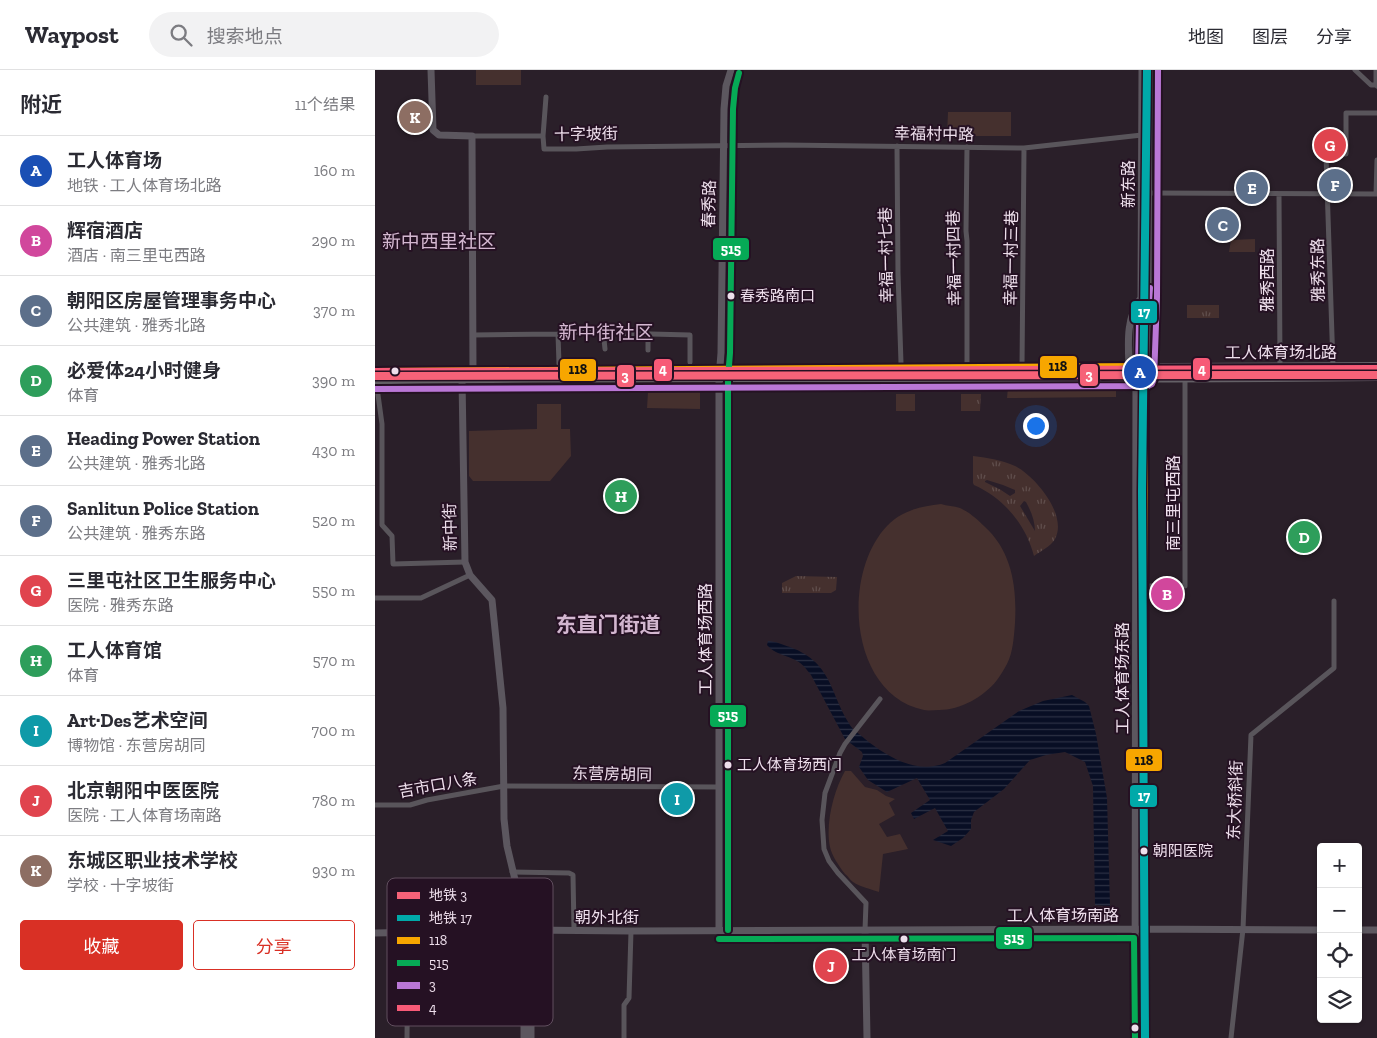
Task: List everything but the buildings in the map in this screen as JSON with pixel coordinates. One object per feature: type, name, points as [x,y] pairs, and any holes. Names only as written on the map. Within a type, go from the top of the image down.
[{"type":"main road","name":"工人体育场北路","points":[[375,371],[1377,366]]},
{"type":"main road","name":"工人体育场北路","points":[[376,380],[1377,377]]},
{"type":"street","name":"十字坡街","points":[[431,70],[433,130],[439,135],[543,136],[544,148],[724,146]]},
{"type":"street","name":"春秀路","points":[[719,378],[721,353],[724,110],[726,86],[731,70]]},
{"type":"street","name":"新东路","points":[[1132,366],[1130,320],[1135,305],[1141,298],[1142,70]]},
{"type":"street","name":"新东路","points":[[1145,378],[1148,297],[1149,70]]},
{"type":"street","points":[[1355,70],[1371,86],[1376,86],[1376,70]]},
{"type":"street","points":[[543,136],[546,97]]},
{"type":"street","name":"雅秀东路","points":[[1333,366],[1326,155],[1346,154],[1346,113],[1377,113]]},
{"type":"street","name":"幸福村中路","points":[[724,146],[1024,148],[1142,135]]},
{"type":"street","points":[[472,136],[473,370]]},
{"type":"street","name":"幸福一村七巷","points":[[897,146],[901,363]]},
{"type":"street","name":"幸福一村四巷","points":[[967,148],[967,368]]},
{"type":"street","name":"幸福一村三巷","points":[[1022,367],[1024,148]]},
{"type":"street","points":[[1149,193],[1376,194],[1377,160]]},
{"type":"street","name":"雅秀西路","points":[[1279,194],[1280,366]]},
{"type":"street","points":[[473,335],[558,334],[603,330],[612,333],[689,335],[690,362]]},
{"type":"street","points":[[603,330],[605,349]]},
{"type":"street","points":[[558,334],[559,364]]},
{"type":"street","points":[[648,334],[648,350]]},
{"type":"street","name":"工人体育场东路","points":[[1132,366],[1136,378],[1139,929],[1144,1038]]},
{"type":"street","name":"工人体育场西路","points":[[719,378],[719,930]]},
{"type":"street","name":"工人体育场东路","points":[[1135,1038],[1139,929],[1145,378]]},
{"type":"street","name":"新中街","points":[[463,379],[465,562],[470,575],[492,600],[503,708],[504,819],[507,846],[514,878]]},
{"type":"street","name":"南三里屯西路","points":[[1144,586],[1185,586],[1185,379]]},
{"type":"street","points":[[376,380],[382,424],[382,524],[392,536],[393,564],[465,562]]},
{"type":"street","points":[[375,598],[421,598],[470,575]]},
{"type":"street","name":"东大桥斜街","points":[[1231,1038],[1243,929],[1251,735],[1334,668],[1335,601]]},
{"type":"street","points":[[867,1038],[866,903],[829,862],[824,849],[822,820],[825,793],[840,752],[880,699]]},
{"type":"street","name":"东营房胡同","points":[[504,786],[719,787]]},
{"type":"street","name":"吉市口八条","points":[[375,805],[410,805],[427,800],[504,786]]},
{"type":"street","points":[[513,872],[569,873],[573,876],[574,930]]},
{"type":"street","name":"朝外北街","points":[[553,930],[719,930]]},
{"type":"street","name":"工人体育场南路","points":[[719,930],[1317,930]]},
{"type":"street","points":[[1362,930],[1377,930]]},
{"type":"street","points":[[624,1038],[624,1005],[629,998],[631,931]]},
{"type":"green space","points":[[476,70],[521,70],[521,85],[476,85]]},
{"type":"green space","points":[[948,112],[1011,112],[1011,136],[947,136]]},
{"type":"green space","points":[[1255,239],[1255,252],[1229,252],[1231,240]]},
{"type":"green space","points":[[1187,305],[1219,305],[1219,318],[1187,318]]},
{"type":"green space","points":[[1008,387],[1116,388],[1116,397],[1007,398]]},
{"type":"green space","points":[[648,392],[700,392],[700,409],[647,408]]},
{"type":"green space","points":[[896,394],[915,394],[915,411],[896,411]]},
{"type":"green space","points":[[961,394],[981,394],[980,411],[961,411]]},
{"type":"green space","points":[[537,404],[561,404],[561,429],[570,429],[571,456],[550,481],[473,481],[469,476],[469,431],[537,429]]},
{"type":"green space","points":[[973,456],[1005,462],[1023,471],[1040,487],[1053,508],[1058,529],[1053,542],[1034,556],[1025,534],[1012,514],[995,497],[973,483]],"holes":[[[987,480],[1015,490],[1015,493],[1010,496],[985,482]],[[1024,501],[1031,512],[1035,531],[1020,506]]]},
{"type":"green space","points":[[941,504],[960,508],[970,514],[981,523],[1001,547],[1011,570],[1015,596],[1015,623],[1011,655],[1000,676],[992,686],[978,697],[955,708],[924,710],[899,700],[880,682],[867,658],[860,630],[859,601],[863,573],[872,547],[887,526],[912,510]]},
{"type":"green space","points":[[796,576],[837,577],[836,590],[831,593],[782,593],[782,583]]},
{"type":"green space","points":[[845,771],[851,771],[865,787],[877,790],[895,799],[889,803],[895,815],[879,824],[887,837],[900,834],[908,849],[883,854],[879,892],[852,881],[838,864],[830,847],[831,808]]},
{"type":"water","points":[[768,641],[790,647],[805,654],[815,662],[829,682],[845,717],[853,729],[882,752],[913,765],[924,767],[945,763],[1019,711],[1043,701],[1072,695],[1085,702],[1089,706],[1096,734],[1107,798],[1110,906],[1095,905],[1093,786],[1085,762],[1065,752],[1030,760],[1004,789],[974,812],[971,820],[971,829],[963,838],[951,846],[933,840],[948,831],[935,808],[914,819],[911,813],[930,800],[917,778],[887,792],[868,780],[859,767],[863,756],[862,752],[845,739],[811,675],[799,662],[770,648],[767,645]]},
{"type":"metro line","name":"17","points":[[1145,1038],[1142,491],[1147,70]]},
{"type":"metro line","name":"3","points":[[375,376],[1377,375]]},
{"type":"transit line","name":"3","points":[[375,389],[1148,386],[1152,384],[1154,379],[1157,297],[1158,70]]},
{"type":"transit line","name":"515","points":[[728,930],[728,378],[730,353],[733,109],[739,73]]},
{"type":"transit line","name":"3","points":[[1103,376],[1130,375],[1137,370],[1139,323],[1149,301],[1150,288]]},
{"type":"transit line","name":"118","points":[[375,371],[1145,366],[1144,1038]]},
{"type":"transit line","name":"4","points":[[375,371],[1377,368]]},
{"type":"transit line","name":"515","points":[[719,939],[1134,938],[1135,1038]]},
{"type":"place","name":"东城区职业技术学校","points":[[415,117]]},
{"type":"place","name":"三里屯社区卫生服务中心","points":[[1330,145]]},
{"type":"place","name":"Sanlitun Police Station","points":[[1335,185]]},
{"type":"place","name":"Heading Power Station","points":[[1252,188]]},
{"type":"place","name":"朝阳区房屋管理事务中心","points":[[1223,225]]},
{"type":"place","name":"春秀路南口","points":[[731,296]]},
{"type":"place","name":"工人体育场","points":[[1140,372]]},
{"type":"place","name":"工人体育馆","points":[[621,496]]},
{"type":"place","name":"必爱体24小时健身","points":[[1304,537]]},
{"type":"place","name":"辉宿酒店","points":[[1167,594]]},
{"type":"place","name":"工人体育场西门","points":[[728,765]]},
{"type":"place","name":"Art·Des艺术空间","points":[[677,799]]},
{"type":"place","name":"朝阳医院","points":[[1144,851]]},
{"type":"place","name":"工人体育场南门","points":[[904,939]]},
{"type":"place","name":"北京朝阳中医医院","points":[[831,966]]},
{"type":"district","name":"新中西里社区","points":[[439,241]]},
{"type":"district","name":"新中街社区","points":[[606,332]]},
{"type":"district","name":"东直门街道","points":[[608,624]]}]
